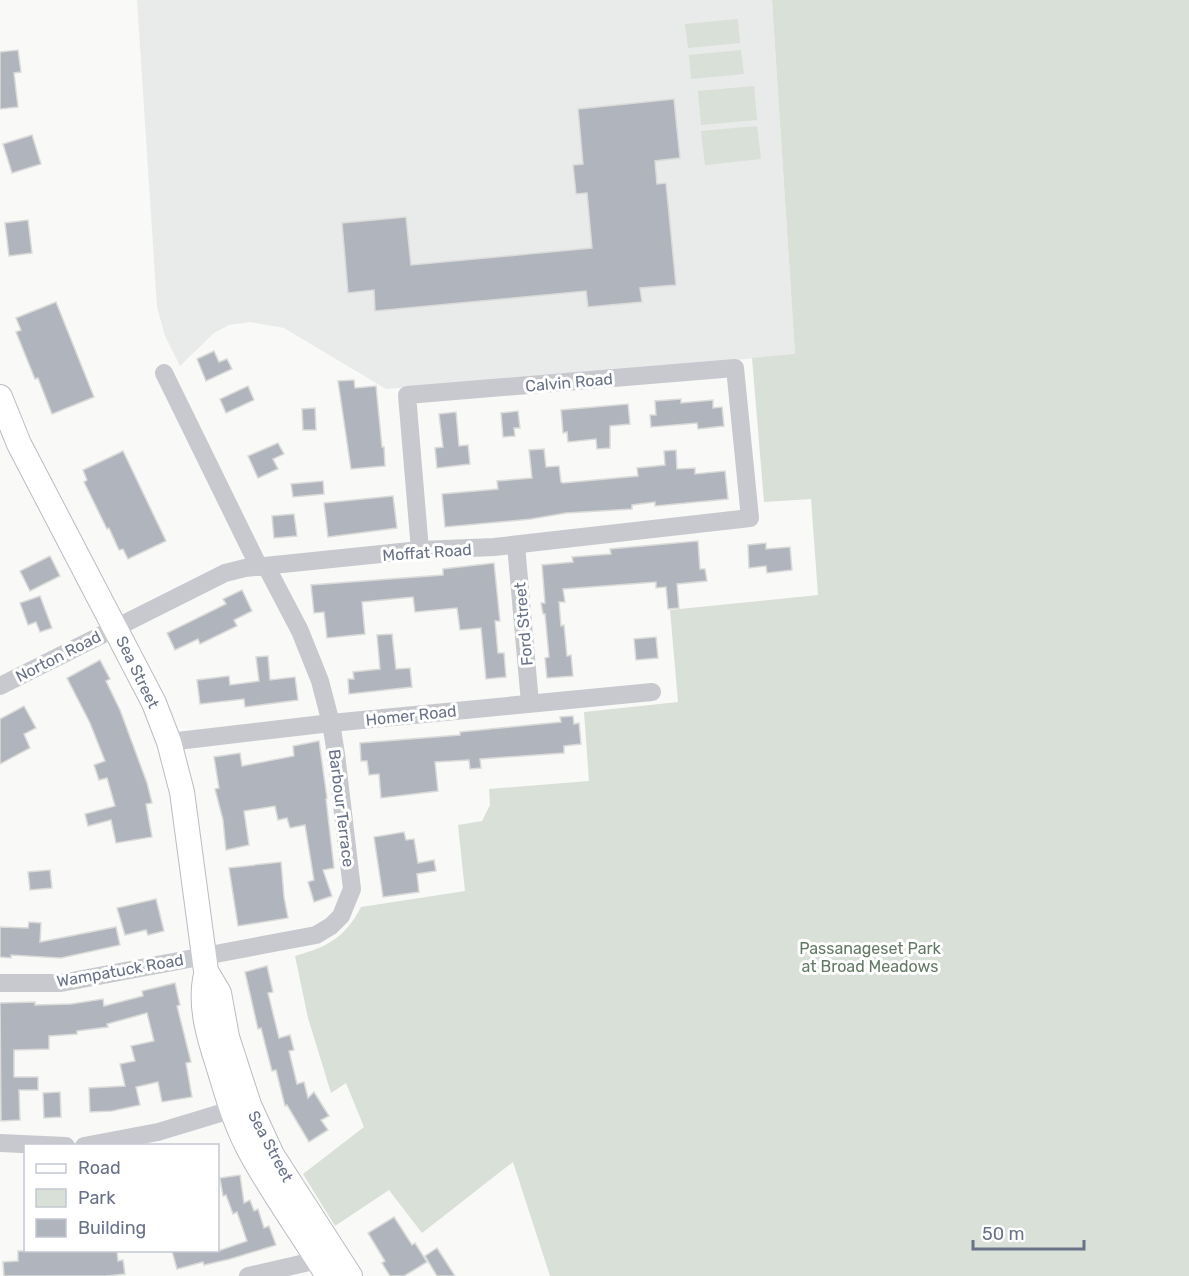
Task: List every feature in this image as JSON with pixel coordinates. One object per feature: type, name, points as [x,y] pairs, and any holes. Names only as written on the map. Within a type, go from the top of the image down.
[{"type":"main road","name":"Sea Street","points":[[0,397],[19,444],[154,703],[169,742],[182,792],[205,963],[202,995],[207,1023],[213,1050],[240,1108],[251,1154],[326,1262],[350,1276]]},
{"type":"street","name":"Calvin Road","points":[[420,550],[407,395],[735,368],[750,518]]},
{"type":"street","name":"Barbour Terrace","points":[[164,373],[262,566],[300,631],[320,681],[332,723],[352,889],[341,916],[331,926],[316,934],[205,963]]},
{"type":"street","name":"Moffat Road","points":[[116,627],[225,573],[245,568],[420,550],[516,545],[750,518]]},
{"type":"street","name":"Ford Street","points":[[516,545],[530,703]]},
{"type":"street","name":"Norton Road","points":[[0,686],[116,627]]},
{"type":"street","name":"Homer Road","points":[[169,742],[332,723],[652,692]]},
{"type":"street","name":"Wampatuck Road","points":[[0,983],[61,983],[205,963]]},
{"type":"street","points":[[95,1144],[158,1132],[240,1108]]},
{"type":"street","points":[[0,1143],[24,1144]]},
{"type":"street","points":[[248,1276],[326,1262]]},
{"type":"shaded area","points":[[137,0],[772,0],[795,355],[386,389],[284,328],[250,322],[229,325],[214,333],[180,366],[165,336],[157,307]]},
{"type":"green space","name":"Passanageset Park at Broad Meadows","points":[[772,0],[1189,0],[1189,1276],[550,1276],[513,1162],[422,1233],[389,1190],[335,1226],[303,1174],[364,1127],[346,1083],[331,1093],[308,1018],[295,956],[317,949],[334,940],[342,934],[361,907],[465,891],[458,825],[482,821],[490,805],[489,789],[589,781],[584,712],[678,702],[670,610],[818,595],[811,499],[764,502],[752,358],[795,354]]},
{"type":"green space","points":[[738,19],[740,43],[688,48],[685,24]]},
{"type":"green space","points":[[741,50],[744,74],[691,79],[689,55]]},
{"type":"green space","points":[[754,86],[757,120],[701,125],[698,91]]},
{"type":"green space","points":[[757,126],[761,159],[705,165],[701,131]]},
{"type":"building","points":[[18,50],[21,72],[14,73],[18,107],[0,109],[0,52]]},
{"type":"building","points":[[674,99],[680,158],[655,161],[657,184],[666,183],[676,285],[640,288],[642,302],[588,307],[586,291],[375,311],[374,290],[348,293],[342,223],[406,217],[411,265],[592,248],[587,193],[576,194],[573,165],[583,164],[578,109]]},
{"type":"building","points":[[32,135],[41,164],[12,173],[3,144]]},
{"type":"building","points":[[28,220],[32,253],[9,256],[5,223]]},
{"type":"building","points":[[56,302],[94,397],[52,414],[16,332],[21,330],[16,318]]},
{"type":"building","points":[[214,351],[219,362],[227,359],[232,369],[206,381],[197,359]]},
{"type":"building","points":[[354,380],[355,388],[376,386],[385,466],[351,469],[338,381]]},
{"type":"building","points":[[248,386],[254,400],[226,413],[220,399]]},
{"type":"building","points":[[681,399],[681,403],[713,400],[713,408],[722,407],[724,426],[698,429],[697,423],[651,427],[650,415],[656,415],[655,401]]},
{"type":"building","points":[[628,404],[630,424],[610,426],[610,448],[597,449],[596,439],[568,442],[567,432],[563,433],[561,410]]},
{"type":"building","points":[[315,408],[316,430],[303,430],[302,409]]},
{"type":"building","points":[[518,411],[520,428],[514,428],[515,436],[503,437],[501,413]]},
{"type":"building","points":[[456,412],[459,446],[468,445],[470,464],[437,468],[435,448],[443,447],[439,414]]},
{"type":"building","points":[[278,443],[284,454],[273,459],[278,469],[258,478],[248,456]]},
{"type":"building","points":[[544,449],[546,467],[559,466],[563,483],[638,476],[637,468],[665,465],[664,451],[676,450],[677,469],[695,468],[695,474],[725,471],[728,499],[655,506],[655,502],[632,505],[632,509],[566,513],[531,519],[445,527],[442,494],[498,489],[497,481],[532,478],[529,450]]},
{"type":"building","points":[[123,451],[166,541],[128,559],[123,549],[119,550],[109,528],[107,529],[84,482],[87,480],[83,470]]},
{"type":"building","points":[[323,481],[324,494],[293,497],[291,484]]},
{"type":"building","points":[[393,496],[397,528],[328,537],[324,503]]},
{"type":"building","points":[[294,514],[297,536],[274,538],[272,516]]},
{"type":"building","points":[[698,541],[700,569],[705,569],[707,581],[677,584],[679,608],[668,609],[666,587],[656,588],[656,582],[563,589],[565,602],[559,602],[561,626],[564,625],[567,656],[571,655],[573,676],[547,678],[545,658],[549,657],[545,614],[543,614],[541,603],[545,603],[542,565],[573,562],[572,557],[611,554],[610,549]]},
{"type":"building","points":[[766,543],[766,549],[790,547],[792,570],[767,573],[766,566],[749,568],[748,545]]},
{"type":"building","points":[[50,556],[60,576],[30,591],[20,571]]},
{"type":"building","points":[[494,563],[500,621],[495,621],[498,653],[504,653],[506,677],[486,679],[481,628],[460,630],[457,608],[415,612],[413,597],[362,602],[365,634],[327,638],[324,612],[314,613],[311,585],[443,575],[443,569]]},
{"type":"building","points":[[242,590],[252,611],[234,620],[237,626],[200,644],[198,639],[175,650],[167,633],[226,604],[223,599]]},
{"type":"building","points":[[40,596],[52,628],[40,632],[36,622],[28,625],[20,603]]},
{"type":"building","points":[[392,634],[396,669],[410,668],[412,687],[349,694],[348,679],[354,679],[353,672],[380,669],[377,635]]},
{"type":"building","points":[[656,637],[658,658],[636,660],[634,639]]},
{"type":"building","points":[[268,656],[270,680],[295,677],[298,700],[245,707],[244,699],[200,704],[197,680],[229,676],[230,685],[259,681],[256,657]]},
{"type":"building","points":[[100,660],[110,679],[106,681],[120,710],[147,783],[152,803],[146,804],[152,837],[116,843],[111,820],[88,826],[85,814],[115,806],[107,778],[99,780],[94,765],[105,761],[90,723],[67,678]]},
{"type":"building","points":[[24,706],[36,728],[24,734],[30,748],[0,764],[0,719]]},
{"type":"building","points":[[573,716],[574,724],[579,723],[581,744],[564,746],[564,753],[480,759],[481,768],[470,769],[469,760],[435,762],[438,791],[381,798],[379,774],[369,775],[367,761],[361,761],[360,743],[460,735],[460,732],[561,722],[560,717]]},
{"type":"building","points":[[319,741],[334,868],[323,870],[332,896],[314,902],[308,882],[314,880],[305,825],[290,828],[287,818],[278,820],[275,806],[244,811],[249,845],[226,850],[223,820],[215,789],[219,788],[214,757],[240,753],[242,766],[294,756],[293,746]]},
{"type":"building","points":[[404,832],[406,840],[414,839],[418,863],[434,860],[436,871],[417,874],[419,892],[383,897],[374,837]]},
{"type":"building","points":[[281,862],[288,918],[238,926],[229,868]]},
{"type":"building","points":[[50,870],[52,888],[30,890],[28,872]]},
{"type":"building","points":[[156,899],[164,931],[148,935],[146,930],[125,935],[117,908]]},
{"type":"building","points":[[29,922],[41,923],[40,942],[116,927],[120,945],[61,958],[11,955],[11,958],[0,957],[0,927],[28,928]]},
{"type":"building","points":[[267,966],[273,992],[268,993],[279,1038],[290,1035],[294,1050],[289,1051],[297,1084],[304,1082],[308,1098],[314,1092],[329,1116],[321,1120],[328,1130],[309,1142],[287,1105],[285,1106],[276,1070],[272,1071],[261,1028],[258,1029],[245,972]]},
{"type":"building","points":[[175,983],[180,1005],[177,1006],[191,1062],[186,1063],[192,1097],[162,1102],[158,1082],[136,1087],[140,1105],[112,1111],[90,1112],[89,1088],[125,1086],[120,1064],[135,1061],[131,1046],[154,1041],[147,1013],[107,1024],[108,1027],[77,1031],[77,1034],[49,1036],[49,1049],[14,1050],[14,1077],[38,1077],[38,1090],[19,1090],[20,1120],[1,1121],[0,1003],[71,1004],[103,999],[104,1006],[143,996],[142,991]]},
{"type":"building","points":[[60,1092],[61,1117],[44,1118],[43,1093]]},
{"type":"building","points":[[240,1175],[244,1203],[250,1200],[254,1211],[258,1209],[264,1228],[269,1226],[276,1245],[230,1259],[204,1265],[203,1262],[177,1269],[172,1252],[219,1252],[247,1241],[237,1212],[233,1214],[226,1195],[223,1196],[220,1178]]},
{"type":"building","points":[[394,1217],[412,1245],[415,1243],[427,1262],[404,1276],[390,1276],[382,1263],[385,1261],[368,1233]]},
{"type":"building","points":[[437,1248],[455,1276],[437,1276],[425,1256]]},
{"type":"building","points":[[18,1251],[117,1252],[118,1261],[123,1260],[125,1274],[4,1276],[3,1262],[18,1261]]}]
